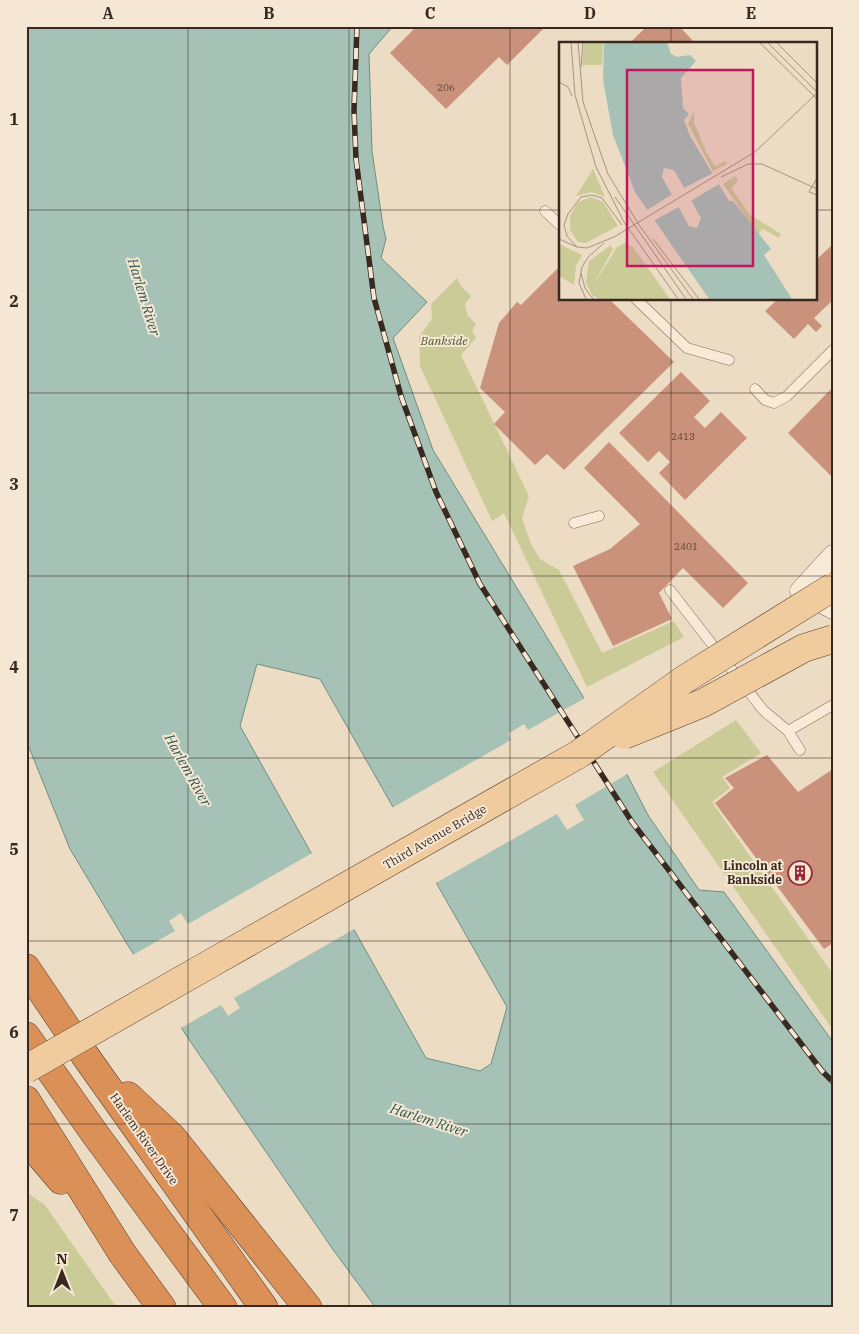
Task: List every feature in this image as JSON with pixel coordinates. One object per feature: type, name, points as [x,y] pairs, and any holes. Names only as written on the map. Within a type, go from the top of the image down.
[{"type":"highway","name":"Harlem River Drive","points":[[26,968],[84,1054],[264,1308]]},
{"type":"highway","points":[[26,1036],[95,1134],[223,1308]]},
{"type":"highway","points":[[84,1054],[172,1137],[308,1308]]},
{"type":"highway","points":[[26,1100],[122,1253],[162,1308]]},
{"type":"highway","points":[[26,1139],[122,1253]]},
{"type":"main road","name":"Third Avenue Bridge","points":[[26,1069],[579,754],[685,679],[833,587]]},
{"type":"main road","points":[[579,754],[702,703],[804,648],[833,639]]},
{"type":"street","points":[[833,555],[800,590],[833,609]]},
{"type":"lane","points":[[545,210],[559,224]]},
{"type":"lane","points":[[637,300],[687,348],[729,360]]},
{"type":"lane","points":[[754,390],[765,400],[774,403],[787,396],[833,350]]},
{"type":"lane","points":[[574,523],[598,516]]},
{"type":"lane","points":[[670,590],[762,710],[788,730],[800,750]]},
{"type":"lane","points":[[788,730],[833,705]]},
{"type":"green space","name":"Bankside","points":[[457,278],[462,287],[471,296],[465,304],[468,316],[476,324],[472,331],[476,338],[461,355],[529,496],[522,518],[531,544],[540,559],[559,570],[602,653],[674,621],[684,637],[587,687],[504,513],[492,521],[420,366],[419,337],[432,319],[431,304]]},
{"type":"green space","points":[[736,720],[761,753],[722,777],[730,788],[712,802],[833,974],[833,1030],[653,772]]},
{"type":"green space","points":[[26,1192],[45,1205],[117,1308],[26,1308]]},
{"type":"water","name":"Harlem River","points":[[26,26],[393,26],[369,54],[372,151],[386,239],[381,258],[427,302],[393,338],[433,450],[607,736],[648,815],[699,890],[724,892],[833,1042],[833,1308],[376,1308],[334,1251],[190,1041],[127,944],[70,849],[26,740]],"holes":[[[257,664],[320,679],[507,1007],[491,1064],[480,1071],[426,1058],[240,726]]]},
{"type":"pier","points":[[587,697],[610,735],[629,773],[575,805],[584,820],[567,830],[557,814],[434,884],[390,809],[511,740],[508,734],[524,724],[528,730]]},
{"type":"pier","points":[[314,852],[356,928],[234,998],[240,1008],[228,1016],[221,1005],[179,1029],[131,956],[175,931],[169,921],[181,913],[188,924]]},
{"type":"building","points":[[417,26],[546,26],[507,65],[499,57],[446,109],[390,53]]},
{"type":"building","points":[[647,26],[679,26],[694,42],[631,42]]},
{"type":"building","points":[[833,244],[833,300],[814,318],[822,326],[816,332],[808,324],[794,339],[765,311],[777,300],[816,300],[816,260]]},
{"type":"building","points":[[559,267],[559,300],[610,300],[674,362],[564,470],[547,454],[535,465],[494,424],[505,412],[480,388],[499,323],[517,302],[521,305]]},
{"type":"building","points":[[681,372],[710,401],[694,417],[705,428],[721,412],[747,438],[685,500],[659,473],[670,462],[659,451],[648,462],[619,433]]},
{"type":"building","points":[[833,387],[833,478],[788,433]]},
{"type":"building","points":[[609,442],[748,583],[723,608],[683,568],[659,593],[672,619],[613,646],[573,566],[610,549],[640,524],[584,468]]},
{"type":"building","name":"Lincoln at Bankside","points":[[767,755],[798,792],[833,769],[833,943],[824,949],[715,803],[734,788],[725,778]]},
{"type":"railway","points":[[357,26],[354,110],[356,159],[374,298],[401,396],[436,492],[480,584],[632,822],[822,1071],[833,1082]]},
{"type":"place","name":"Lincoln at Bankside","points":[[800,873]]}]
